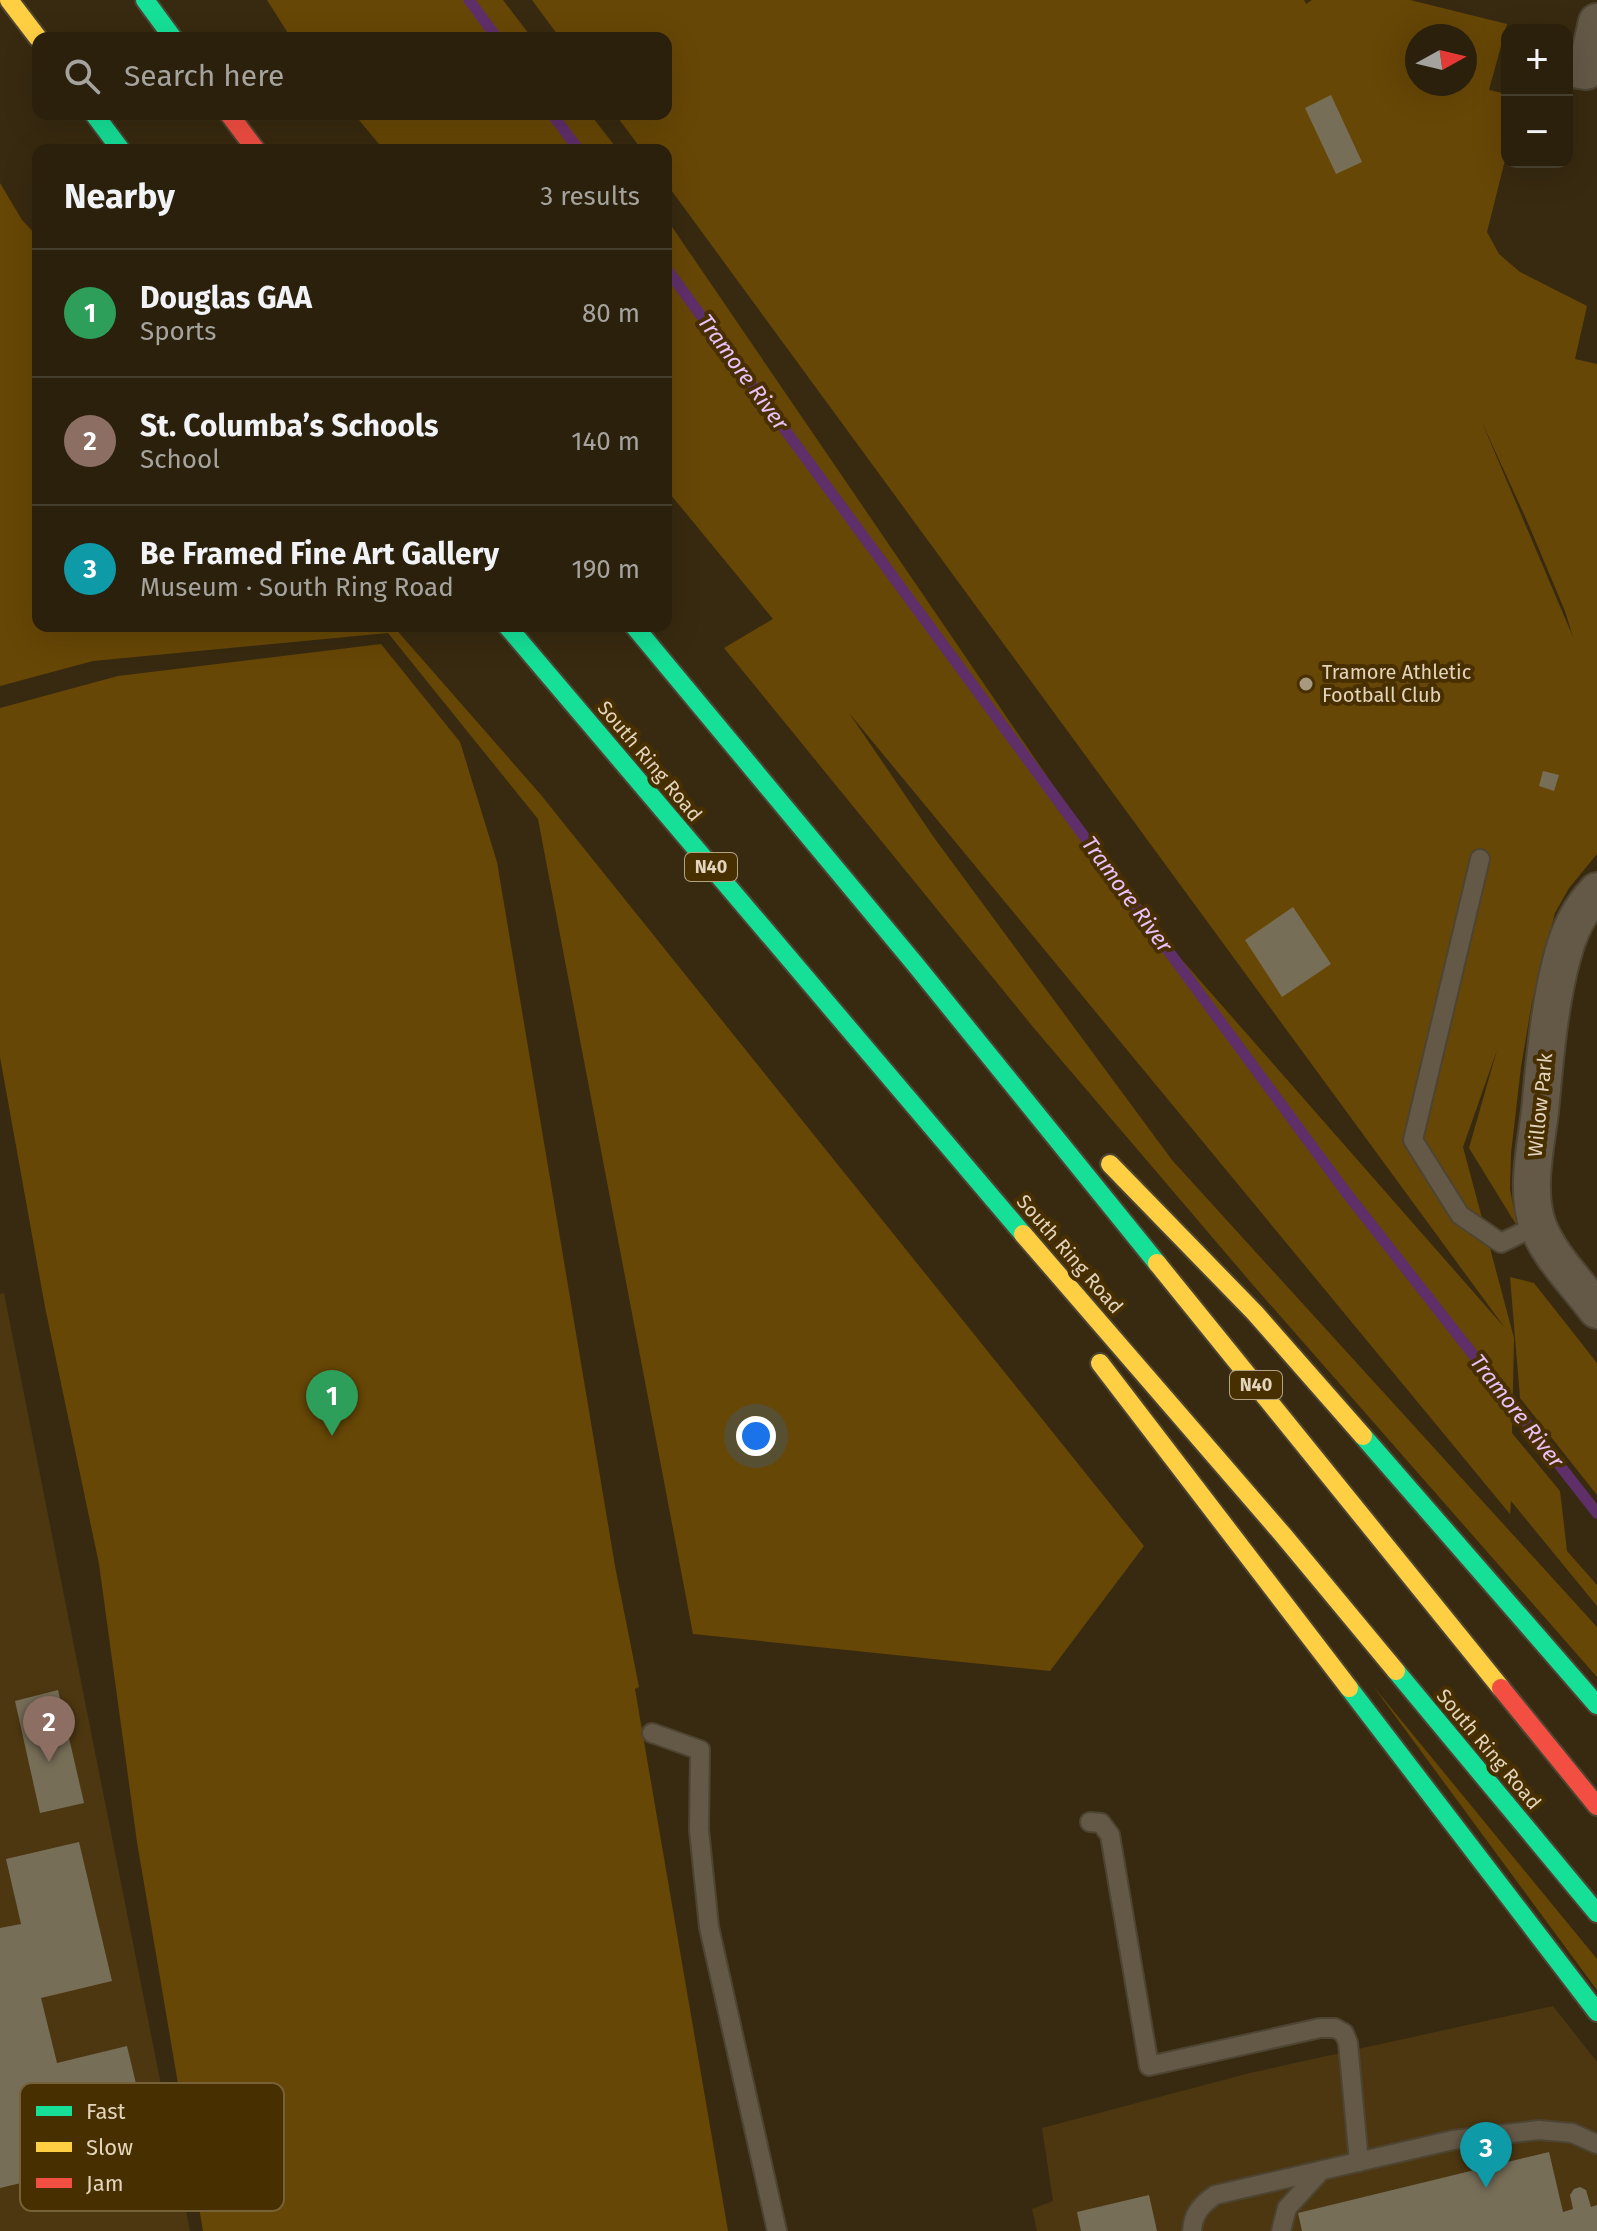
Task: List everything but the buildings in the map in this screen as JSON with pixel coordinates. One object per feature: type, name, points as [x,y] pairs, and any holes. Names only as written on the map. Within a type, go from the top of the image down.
[{"type":"highway","points":[[9,0],[33,32]]},
{"type":"highway","points":[[145,0],[169,32]]},
{"type":"highway","points":[[98,120],[116,144]]},
{"type":"highway","points":[[234,120],[252,144]]},
{"type":"highway","name":"South Ring Road","points":[[512,632],[914,1109],[1284,1536],[1597,1913]]},
{"type":"highway","name":"N40","points":[[639,632],[915,964],[1597,1806]]},
{"type":"highway","points":[[915,964],[1058,1111]]},
{"type":"highway","points":[[914,1109],[1044,1287]]},
{"type":"highway","points":[[1102,1156],[1255,1313],[1597,1705]]},
{"type":"highway","points":[[1091,1350],[1597,2012]]},
{"type":"street","points":[[1573,69],[1586,71],[1597,22]]},
{"type":"street","name":"Willow Park","points":[[1597,891],[1575,921],[1560,968],[1547,1042],[1533,1197],[1538,1225],[1553,1251],[1597,1310]]},
{"type":"lane","points":[[1480,859],[1413,1140],[1460,1215],[1501,1243],[1538,1225]]},
{"type":"lane","points":[[652,1733],[700,1750],[699,1830],[709,1927],[777,2231]]},
{"type":"lane","points":[[1090,1822],[1101,1823],[1110,1835],[1149,2066],[1320,2028],[1335,2028],[1344,2033],[1348,2043],[1359,2162]]},
{"type":"lane","points":[[1192,2231],[1193,2220],[1202,2205],[1215,2195],[1453,2140],[1539,2130],[1572,2133],[1597,2144]]},
{"type":"lane","points":[[1281,2231],[1287,2208],[1320,2172]]},
{"type":"shaded area","points":[[267,0],[503,0],[527,32],[287,32]]},
{"type":"shaded area","name":"Tramore Athletic Football Club","points":[[532,0],[1304,0],[1306,4],[1312,0],[1410,0],[1507,24],[1501,24],[1501,46],[1489,90],[1501,93],[1503,168],[1487,232],[1499,254],[1520,272],[1587,306],[1575,359],[1597,364],[1597,854],[1569,888],[1555,913],[1532,1002],[1511,1153],[1510,1189],[1517,1226],[1469,1148],[1497,1050],[1463,1147],[1514,1338],[1512,1433],[1560,1491],[1567,1551],[1597,1585],[1597,1606],[1511,1501],[1510,1514],[849,713],[935,839],[1172,1160],[1597,1627],[1597,1677],[1253,1285],[1033,1027],[724,648],[773,619],[672,496],[672,227],[1139,911],[1505,1328],[672,191],[672,144],[638,144],[620,120],[672,120],[672,32],[556,32]],"holes":[[[1481,420],[1528,523],[1573,637]]]},
{"type":"shaded area","points":[[359,120],[595,120],[613,144],[379,144]]},
{"type":"shaded area","points":[[0,183],[32,231],[32,632],[398,632],[541,795],[1144,1546],[1050,1671],[693,1634],[538,819],[388,633],[93,661],[0,686]]},
{"type":"shaded area","points":[[381,644],[460,742],[497,862],[615,1566],[639,1687],[635,1689],[728,2231],[203,2231],[200,2211],[284,2211],[284,2083],[178,2083],[137,1842],[99,1564],[45,1307],[0,1057],[0,708],[118,676]]},
{"type":"shaded area","points":[[1510,1277],[1534,1283],[1597,1363],[1597,1495],[1520,1398]]},
{"type":"shaded area","points":[[4,1293],[161,2083],[20,2083],[20,2211],[186,2211],[190,2231],[0,2231],[0,1294]]},
{"type":"shaded area","points":[[1373,1686],[1597,1959],[1597,1990]]},
{"type":"shaded area","points":[[1553,2006],[1597,2062],[1597,2231],[1037,2231],[1032,2209],[1053,2201],[1042,2128],[1250,2073]]},
{"type":"waterway","name":"Tramore River","points":[[469,0],[493,32]]},
{"type":"waterway","name":"Tramore River","points":[[556,120],[574,144]]},
{"type":"waterway","name":"Tramore River","points":[[672,276],[1345,1191],[1597,1513]]},
{"type":"traffic: fast","points":[[145,0],[169,32]]},
{"type":"traffic: fast","points":[[98,120],[116,144]]},
{"type":"traffic: fast","points":[[512,632],[1023,1234]]},
{"type":"traffic: fast","points":[[639,632],[915,964],[1157,1263]]},
{"type":"traffic: fast","points":[[1363,1436],[1597,1705]]},
{"type":"traffic: fast","points":[[1396,1671],[1597,1913]]},
{"type":"traffic: fast","points":[[1349,1688],[1597,2012]]},
{"type":"traffic: slow","points":[[9,0],[33,32]]},
{"type":"traffic: slow","points":[[1110,1164],[1255,1313],[1363,1436]]},
{"type":"traffic: slow","points":[[1023,1234],[1284,1536],[1396,1671]]},
{"type":"traffic: slow","points":[[1157,1263],[1501,1688]]},
{"type":"traffic: slow","points":[[1100,1363],[1349,1688]]},
{"type":"traffic: jam","points":[[234,120],[252,144]]},
{"type":"traffic: jam","points":[[1501,1688],[1597,1806]]},
{"type":"place","name":"Tramore Athletic Football Club","points":[[1306,684]]},
{"type":"place","name":"Douglas GAA","points":[[332,1436]]},
{"type":"place","name":"St. Columba’s Schools","points":[[49,1762]]},
{"type":"place","name":"Be Framed Fine Art Gallery","points":[[1486,2188]]}]
